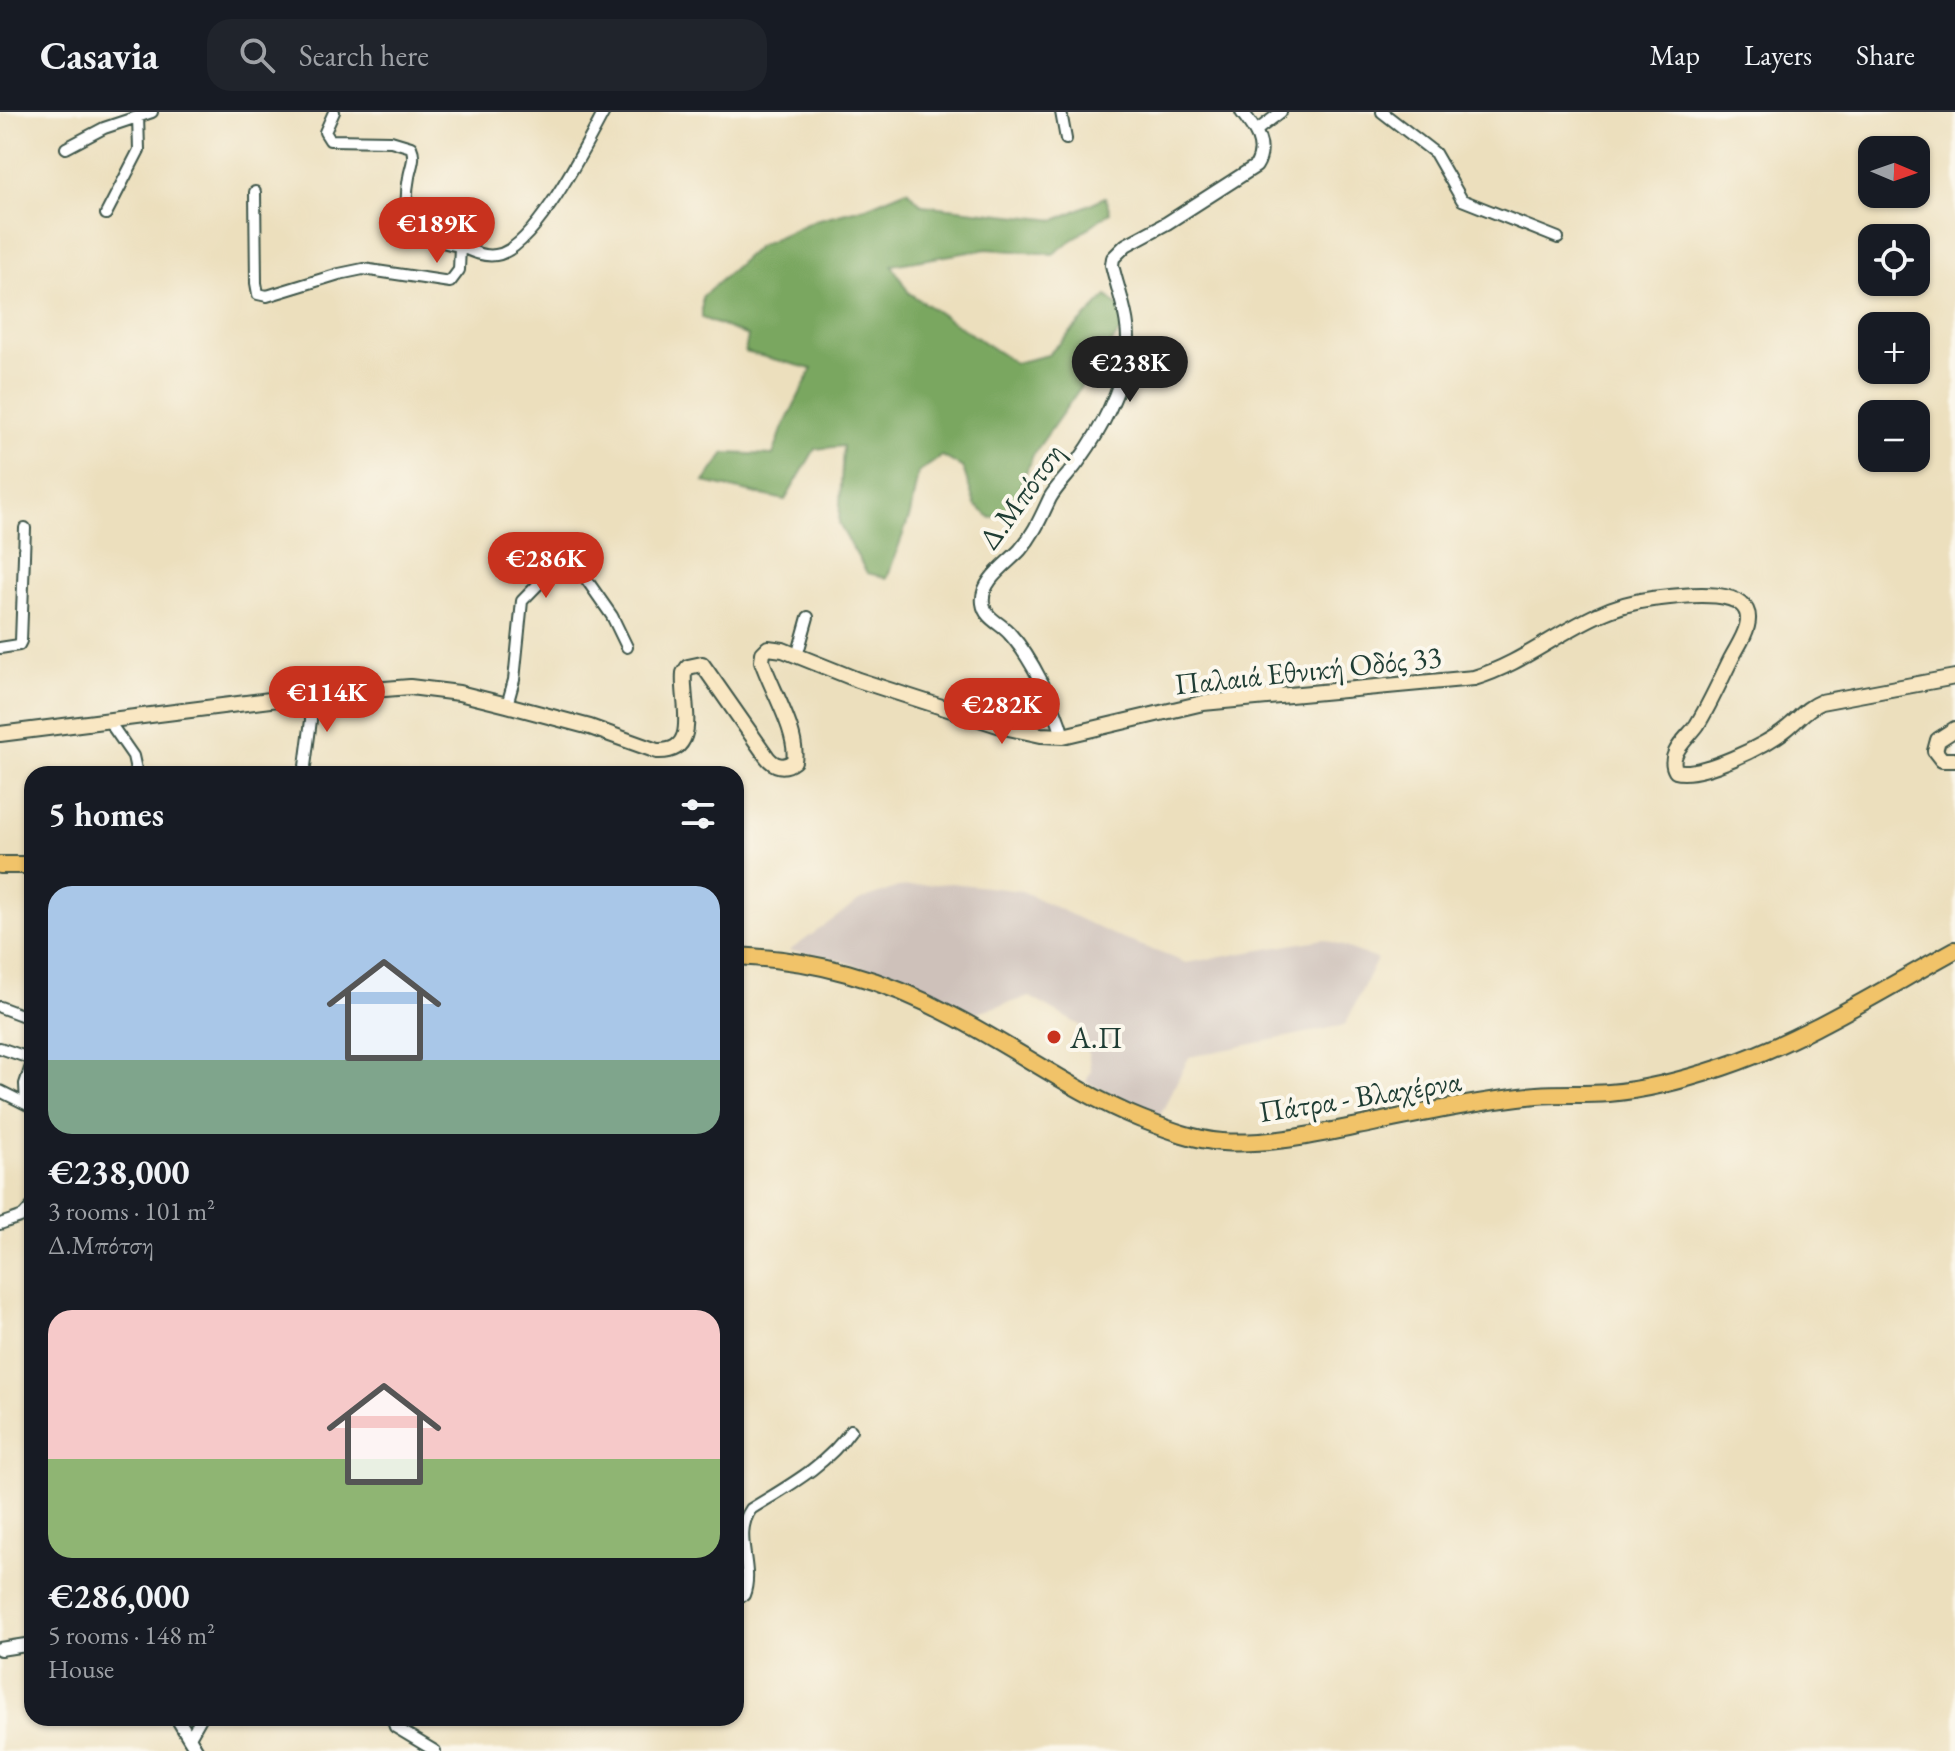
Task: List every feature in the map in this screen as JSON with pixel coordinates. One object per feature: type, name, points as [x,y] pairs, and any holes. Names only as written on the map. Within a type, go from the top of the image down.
[{"type":"main road","name":"Παλαιά Εθνική Οδός 33","points":[[0,734],[310,695],[410,687],[449,691],[507,705],[669,752],[680,746],[686,736],[684,673],[688,667],[702,664],[771,762],[782,766],[794,761],[795,754],[793,740],[762,661],[763,653],[768,648],[1004,727],[1063,736],[1203,703],[1474,678],[1496,671],[1583,620],[1628,604],[1672,597],[1729,597],[1740,601],[1748,617],[1743,636],[1710,701],[1673,757],[1676,771],[1683,773],[1701,770],[1765,744],[1810,707],[1821,702],[1955,677]]},
{"type":"main road","points":[[1955,729],[1938,740],[1935,751],[1942,760],[1955,760]]},
{"type":"main road","points":[[0,865],[24,865]]},
{"type":"main road","name":"Πάτρα - Βλαχέρνα","points":[[744,957],[816,964],[891,987],[956,1017],[1074,1087],[1140,1119],[1178,1133],[1219,1142],[1250,1143],[1282,1141],[1416,1114],[1538,1095],[1610,1093],[1723,1067],[1793,1037],[1955,950]]},
{"type":"street","points":[[66,148],[104,128],[152,112]]},
{"type":"street","points":[[334,112],[325,132],[330,140],[391,141],[411,147],[415,156],[406,202],[410,220],[434,242],[460,246],[482,255],[498,255],[514,247],[533,229],[575,166],[604,112]]},
{"type":"street","points":[[1061,112],[1066,139]]},
{"type":"street","points":[[1242,112],[1256,131],[1281,112]]},
{"type":"street","points":[[1382,112],[1435,153],[1462,200],[1558,238]]},
{"type":"street","points":[[106,214],[139,150],[138,116]]},
{"type":"street","name":"Δ.Μπότση","points":[[1063,736],[1045,689],[1009,632],[988,616],[982,595],[993,577],[1032,535],[1050,498],[1091,441],[1120,383],[1127,353],[1128,329],[1114,275],[1113,258],[1126,245],[1167,223],[1256,166],[1261,151],[1256,131]]},
{"type":"street","points":[[255,192],[258,294],[267,296],[363,269],[450,282],[459,270],[460,246]]},
{"type":"street","points":[[0,648],[14,646],[21,641],[25,528]]},
{"type":"street","points":[[507,705],[514,680],[522,601],[562,560],[575,563],[612,616],[627,647]]},
{"type":"street","points":[[797,656],[808,617]]},
{"type":"street","points":[[304,766],[311,720],[310,695]]},
{"type":"street","points":[[108,720],[133,756],[135,766]]},
{"type":"street","points":[[0,1007],[24,1016]]},
{"type":"street","points":[[0,1048],[24,1058]]},
{"type":"street","points":[[0,1091],[24,1103]]},
{"type":"street","points":[[0,1224],[24,1215]]},
{"type":"street","points":[[744,1521],[751,1509],[820,1465],[839,1448],[851,1430]]},
{"type":"street","points":[[744,1551],[748,1585],[744,1595]]},
{"type":"street","points":[[0,1649],[24,1645]]},
{"type":"street","points":[[182,1726],[197,1751]]},
{"type":"street","points":[[189,1739],[196,1726]]},
{"type":"street","points":[[395,1726],[435,1751]]},
{"type":"shaded area","points":[[951,883],[1022,891],[1109,933],[1186,963],[1324,939],[1377,959],[1345,1025],[1189,1057],[1159,1118],[1086,1082],[1091,1071],[1081,1026],[1030,997],[973,1013],[910,984],[857,966],[822,955],[789,951],[859,901],[898,887]]},
{"type":"green space","points":[[907,190],[922,205],[1056,220],[1105,197],[1110,212],[1053,254],[987,249],[892,265],[909,293],[1015,363],[1048,355],[1107,296],[1130,317],[1033,455],[1010,512],[991,518],[975,505],[963,468],[942,456],[918,473],[910,515],[887,578],[867,573],[839,524],[843,446],[815,449],[785,500],[704,482],[725,453],[773,455],[812,369],[745,352],[748,336],[702,318],[702,297],[758,246],[815,220],[866,207]]},
{"type":"place","name":"Α.Π","points":[[1054,1037]]}]
